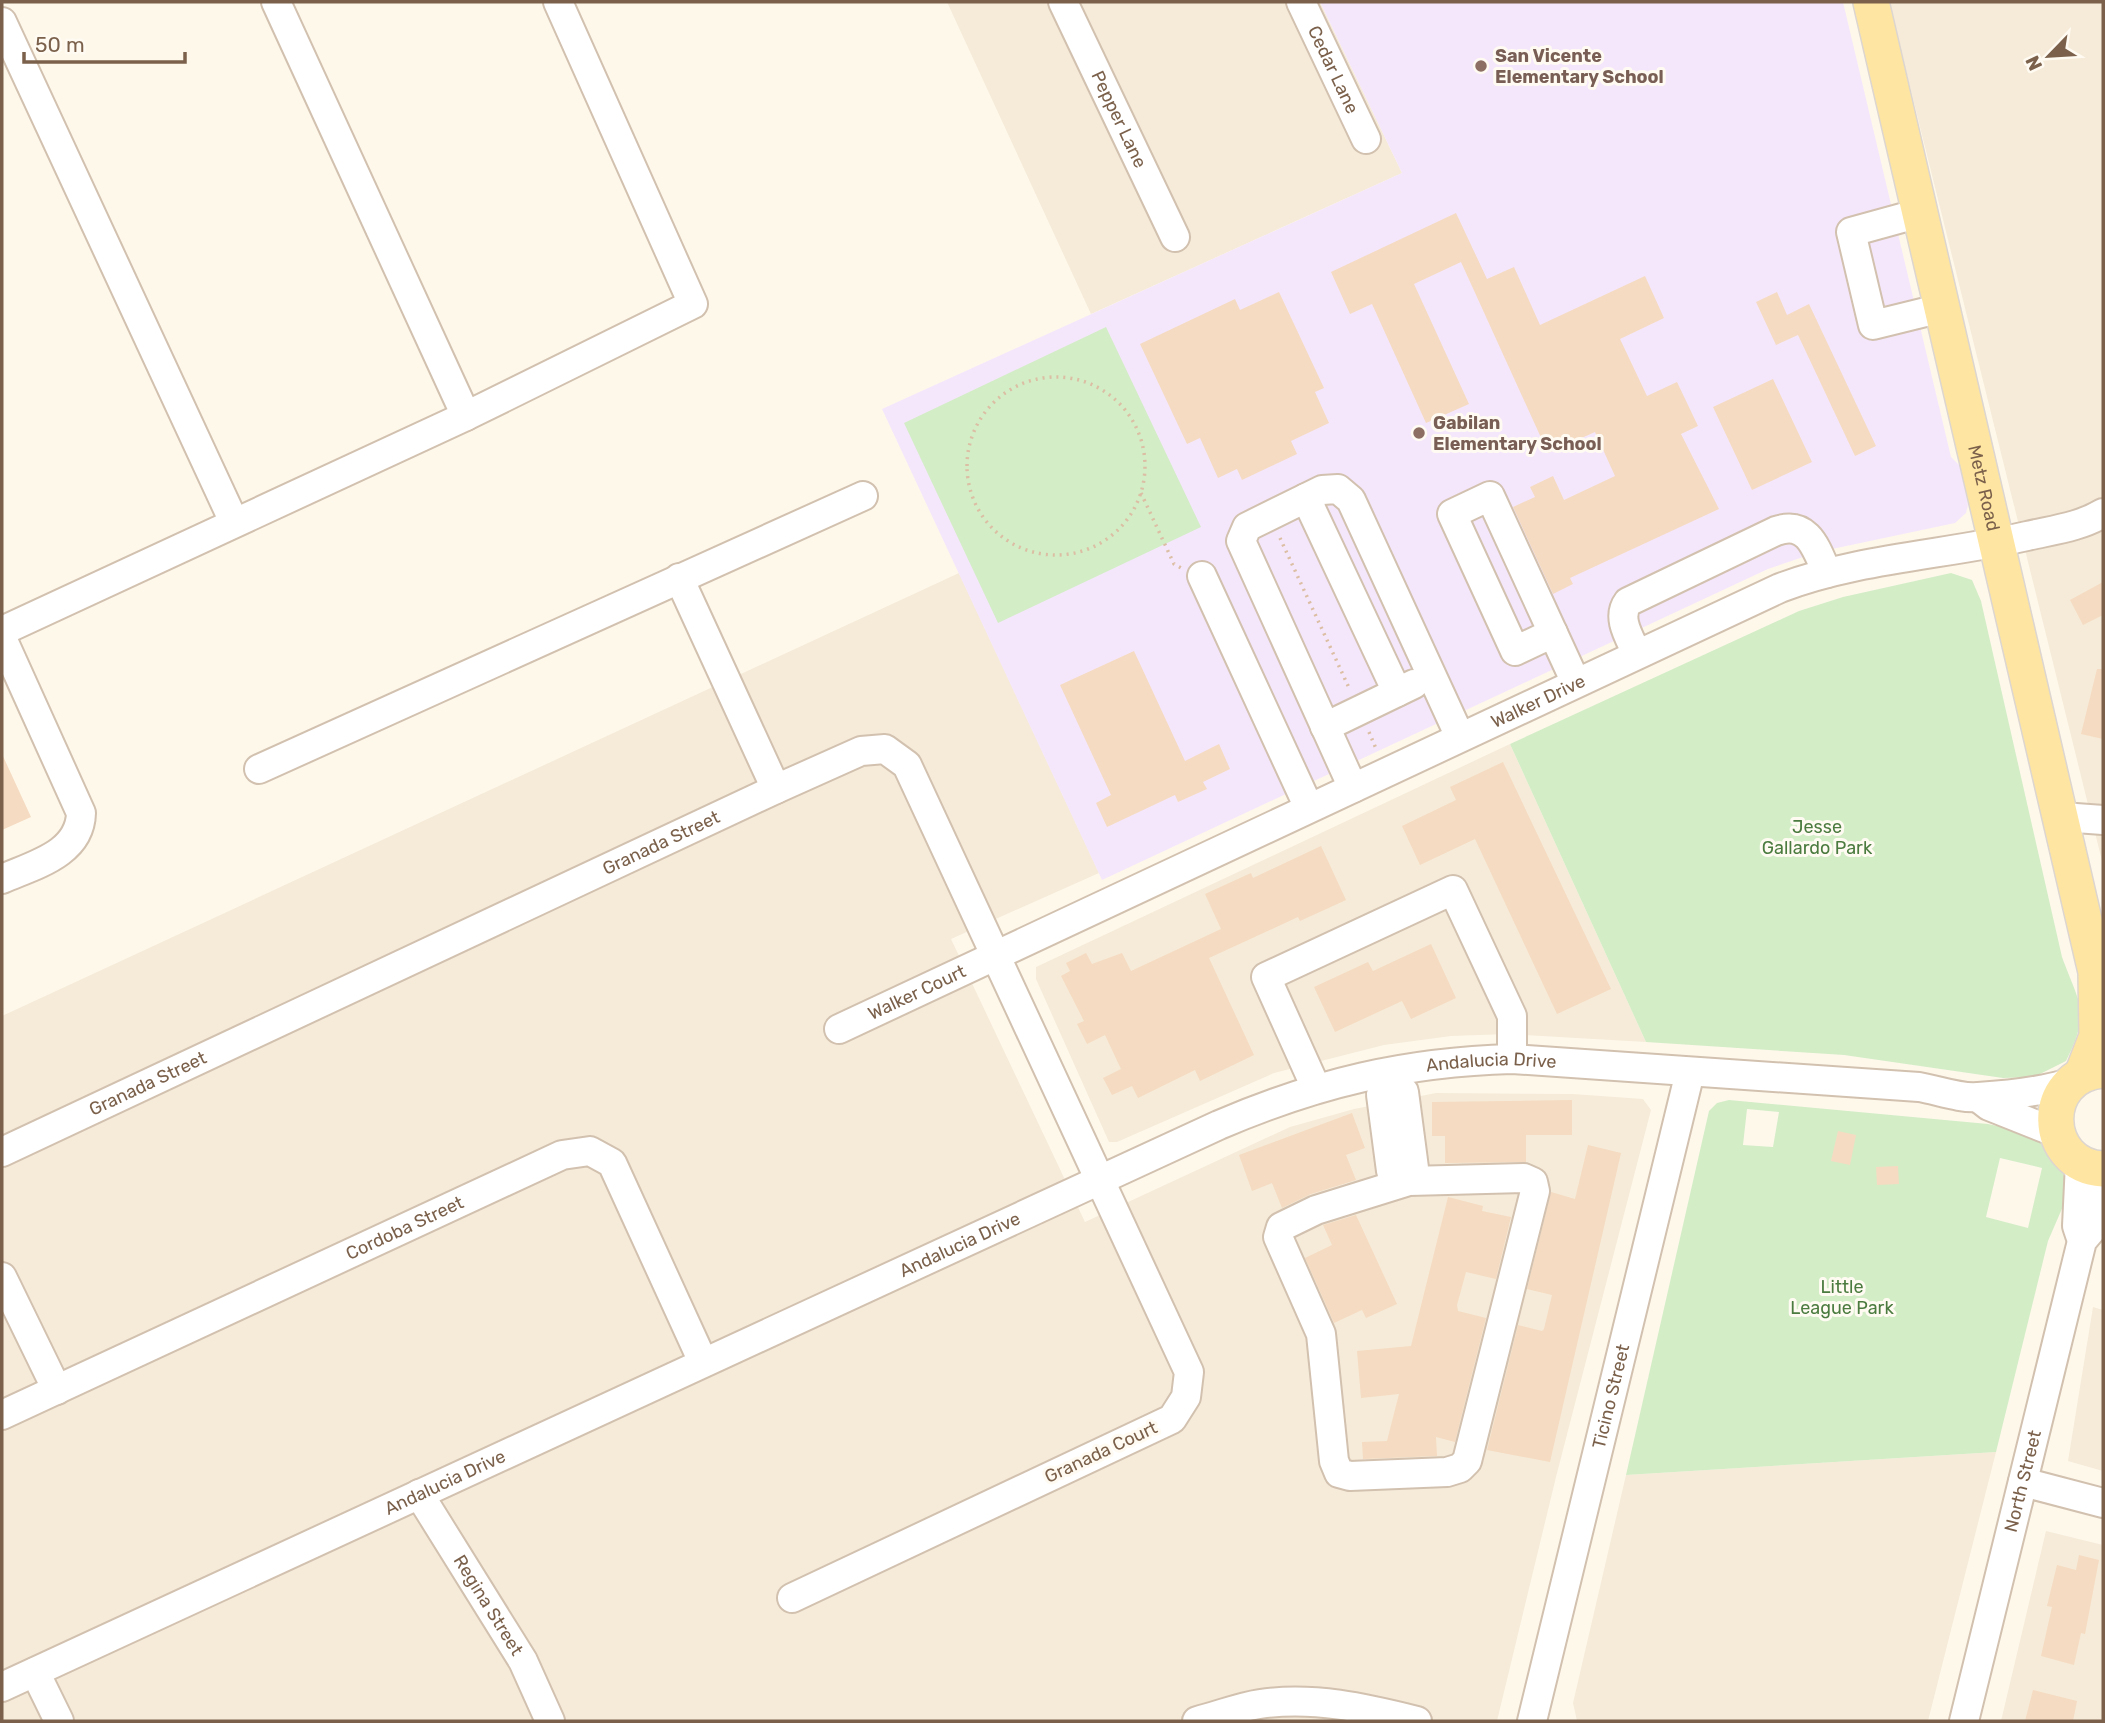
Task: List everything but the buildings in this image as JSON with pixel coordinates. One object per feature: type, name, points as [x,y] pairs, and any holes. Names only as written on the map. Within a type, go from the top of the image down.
[{"type":"main road","name":"Metz Road","points":[[1871,2],[2099,978],[2097,1036],[2085,1076],[2057,1106],[2057,1133]]},
{"type":"main road","points":[[2057,1133],[2071,1155],[2092,1166]]},
{"type":"street","points":[[276,2],[466,416]]},
{"type":"street","points":[[2,631],[466,416],[693,304],[558,2]]},
{"type":"street","name":"Pepper Lane","points":[[1063,2],[1175,237]]},
{"type":"street","name":"Cedar Lane","points":[[1301,2],[1366,139]]},
{"type":"street","points":[[2,22],[234,522]]},
{"type":"street","points":[[1920,213],[1851,232],[1873,325],[1942,309]]},
{"type":"street","points":[[1353,788],[1243,550],[1242,534],[1247,527],[1322,490],[1338,489],[1351,500],[1460,737]]},
{"type":"street","points":[[259,769],[863,496]]},
{"type":"street","points":[[1553,633],[1515,651],[1452,514],[1490,496],[1576,683]]},
{"type":"street","points":[[1306,498],[1397,692]]},
{"type":"street","name":"Walker Drive","points":[[995,956],[1780,588],[1827,573],[1997,543],[2080,524],[2103,513]]},
{"type":"street","points":[[1637,654],[1623,622],[1624,607],[1628,602],[1776,531],[1792,527],[1806,533],[1827,573]]},
{"type":"street","points":[[1202,576],[1309,808]]},
{"type":"street","points":[[679,578],[776,789]]},
{"type":"street","points":[[2,638],[81,813],[78,834],[65,849],[2,879]]},
{"type":"street","points":[[1325,727],[1431,675]]},
{"type":"street","name":"Granada Street","points":[[2,1152],[776,789],[861,751],[885,749],[907,765],[1098,1179]]},
{"type":"street","points":[[2062,817],[2103,820]]},
{"type":"street","points":[[1316,1088],[1266,976],[1453,890],[1512,1016],[1511,1059]]},
{"type":"street","name":"Walker Court","points":[[839,1029],[995,956]]},
{"type":"street","name":"Andalucia Drive","points":[[2,1687],[1098,1179],[1267,1104],[1316,1088],[1391,1079],[1448,1062],[1511,1059],[1919,1087],[1978,1098],[2045,1090],[2085,1076]]},
{"type":"street","name":"Ticino Street","points":[[1532,1721],[1690,1072]]},
{"type":"street","points":[[1391,1079],[1381,1095],[1391,1171],[1403,1179],[1524,1178],[1533,1182],[1535,1191],[1467,1461],[1460,1468],[1447,1472],[1343,1475],[1335,1465],[1321,1334],[1278,1232],[1287,1223],[1316,1210],[1403,1179]]},
{"type":"street","name":"Andalucia Drive","points":[[1978,1098],[1989,1106],[2057,1133]]},
{"type":"street","name":"Cordoba Street","points":[[2,1415],[562,1155],[590,1151],[612,1163],[703,1362]]},
{"type":"street","name":"North Street","points":[[2082,1241],[2077,1226],[2092,1166]]},
{"type":"street","name":"Granada Court","points":[[792,1598],[1172,1419],[1186,1397],[1188,1372],[1098,1179]]},
{"type":"street","name":"North Street","points":[[1964,1721],[2082,1241],[2093,1228],[2103,1194]]},
{"type":"street","points":[[2,1277],[57,1390]]},
{"type":"street","points":[[2023,1482],[2103,1503]]},
{"type":"street","name":"Regina Street","points":[[419,1494],[523,1661],[545,1720]]},
{"type":"street","points":[[35,1672],[59,1721]]},
{"type":"street","points":[[1197,1721],[1259,1704],[1307,1700],[1372,1710],[1417,1721]]},
{"type":"path","points":[[1141,493],[1135,512],[1115,536],[1088,551],[1057,557],[1027,552],[999,536],[979,513],[968,483],[967,452],[976,425],[993,402],[1016,386],[1043,377],[1071,377],[1098,386],[1121,403],[1137,426],[1146,454],[1145,482],[1141,493],[1174,564],[1202,576]]},
{"type":"path","points":[[1269,516],[1378,752]]},
{"type":"shaded area","points":[[947,2],[1320,2],[1402,173],[1091,314]]},
{"type":"shaded area","name":"Gabilan Elementary School","points":[[1320,2],[1843,2],[1951,457],[1960,466],[1968,505],[1966,513],[1955,523],[1818,552],[1768,569],[1102,880],[882,409],[1402,173]]},
{"type":"shaded area","points":[[1889,2],[2103,2],[2103,865],[2033,582]]},
{"type":"shaded area","points":[[959,573],[1099,873],[951,939],[1085,1222],[1290,1127],[1354,1109],[1436,1093],[1573,1094],[1643,1099],[1651,1110],[1556,1477],[1497,1721],[2,1721],[2,1016]]},
{"type":"shaded area","points":[[1510,744],[1646,1042],[1509,1034],[1451,1036],[1384,1045],[1274,1073],[1117,1142],[1109,1142],[1036,979],[1036,967]]},
{"type":"shaded area","points":[[2093,1307],[2103,1310],[2103,1471],[2068,1461]]},
{"type":"shaded area","points":[[1996,1452],[1928,1721],[1577,1721],[1573,1703],[1626,1475]]},
{"type":"shaded area","points":[[2046,1531],[2103,1545],[2103,1721],[2001,1721]]},
{"type":"green space","points":[[1106,327],[1201,527],[998,623],[904,423]]},
{"type":"green space","name":"Jesse Gallardo Park","points":[[1951,573],[1972,580],[1981,601],[2062,957],[2080,1008],[2078,1031],[2066,1061],[2034,1077],[2003,1078],[1844,1055],[1646,1042],[1510,744],[1799,611],[1843,597]]},
{"type":"green space","name":"Little League Park","points":[[1729,1100],[1988,1124],[2021,1131],[2053,1154],[2063,1171],[2066,1188],[2064,1204],[2048,1241],[1996,1452],[1626,1475],[1709,1111],[1717,1103]],"holes":[[[1747,1109],[1779,1112],[1773,1147],[1743,1145]],[[2000,1158],[2042,1168],[2028,1228],[1986,1217]]]},
{"type":"place","name":"San Vicente Elementary School","points":[[1481,66]]},
{"type":"place","name":"Gabilan Elementary School","points":[[1419,433]]}]
